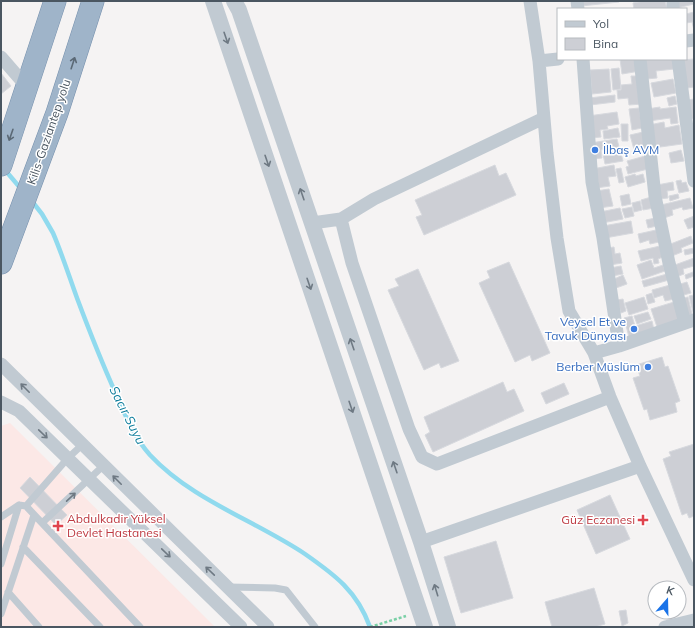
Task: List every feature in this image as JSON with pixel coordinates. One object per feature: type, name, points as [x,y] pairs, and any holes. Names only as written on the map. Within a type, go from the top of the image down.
[{"type":"highway","points":[[1,165],[55,1]]},
{"type":"highway","name":"Kilis-Gaziantep yolu","points":[[1,262],[18,221],[57,113],[93,1]]},
{"type":"street","points":[[213,1],[425,627]]},
{"type":"street","points":[[234,1],[239,10],[312,223],[421,542],[448,627]]},
{"type":"street","points":[[530,1],[539,61],[557,238],[569,311],[594,353],[610,397],[640,466],[694,580]]},
{"type":"street","points":[[1,57],[24,96]]},
{"type":"street","points":[[539,61],[557,58]]},
{"type":"street","points":[[584,60],[592,182],[603,238],[619,346]]},
{"type":"street","points":[[594,353],[689,322],[669,263],[655,196],[640,60]]},
{"type":"street","points":[[678,60],[694,181]]},
{"type":"street","points":[[312,223],[341,219],[374,199],[544,118]]},
{"type":"street","points":[[341,219],[352,263],[409,429],[422,456],[437,464],[610,397]]},
{"type":"street","points":[[1,364],[263,624]]},
{"type":"street","points":[[1,402],[19,411],[240,627]]},
{"type":"street","points":[[421,542],[640,466]]},
{"type":"street","points":[[666,627],[694,620]]},
{"type":"lane","points":[[1,517],[22,506],[82,445]]},
{"type":"lane","points":[[42,524],[103,466]]},
{"type":"lane","points":[[22,506],[34,515],[140,627]]},
{"type":"lane","points":[[1,564],[22,506]]},
{"type":"lane","points":[[1,614],[34,515]]},
{"type":"lane","points":[[23,547],[100,627]]},
{"type":"lane","points":[[227,587],[275,588],[286,590],[315,627]]},
{"type":"lane","points":[[8,592],[39,627]]},
{"type":"path","points":[[370,627],[420,612]]},
{"type":"shaded area","name":"Abdulkadir Yüksel Devlet Hastanesi","points":[[10,423],[215,627],[1,627],[1,426]]},
{"type":"building","points":[[580,1],[619,1],[619,2],[581,6]]},
{"type":"building","points":[[644,1],[665,1],[667,8],[634,8],[633,3]]},
{"type":"building","points":[[676,1],[694,1],[694,4],[677,8]]},
{"type":"building","points":[[694,12],[694,30],[692,22],[687,23],[687,14]]},
{"type":"building","points":[[694,59],[694,87],[687,88],[682,60]]},
{"type":"building","points":[[620,60],[638,60],[640,71],[622,74]]},
{"type":"building","points":[[644,60],[673,60],[674,69],[656,71],[657,78],[646,79]]},
{"type":"building","points":[[619,68],[621,89],[613,90],[611,69]]},
{"type":"building","points":[[609,69],[611,92],[592,94],[590,70]]},
{"type":"building","points":[[1,73],[11,86],[1,94]]},
{"type":"building","points":[[631,76],[639,76],[642,104],[629,105],[628,98],[618,99],[617,90],[621,90],[621,85],[632,84]]},
{"type":"building","points":[[673,79],[676,93],[654,97],[651,83]]},
{"type":"building","points":[[615,95],[615,102],[590,105],[589,98]]},
{"type":"building","points":[[675,96],[677,104],[669,106],[667,98]]},
{"type":"building","points":[[694,99],[694,118],[690,119],[687,100]]},
{"type":"building","points":[[660,107],[660,109],[676,107],[678,123],[671,124],[670,118],[649,121],[647,109]]},
{"type":"building","points":[[639,108],[642,128],[632,130],[629,109]]},
{"type":"building","points":[[617,112],[619,124],[607,126],[608,129],[600,130],[601,137],[592,138],[588,116]]},
{"type":"building","points":[[664,122],[665,128],[679,125],[682,144],[653,148],[649,125]]},
{"type":"building","points":[[621,124],[628,124],[628,141],[622,141]]},
{"type":"building","points":[[618,128],[620,137],[604,139],[603,131]]},
{"type":"building","points":[[643,132],[647,150],[635,153],[630,135]]},
{"type":"building","points":[[617,139],[619,147],[601,150],[602,158],[593,159],[590,143]]},
{"type":"building","points":[[620,150],[623,161],[605,164],[603,154]]},
{"type":"building","points":[[681,150],[684,161],[671,163],[669,153]]},
{"type":"building","points":[[645,156],[648,169],[628,174],[626,167],[629,166],[627,161]]},
{"type":"building","points":[[495,165],[499,176],[506,173],[516,195],[424,235],[416,217],[422,215],[415,200]]},
{"type":"building","points":[[614,165],[616,176],[608,177],[610,186],[596,188],[592,169]]},
{"type":"building","points":[[621,168],[624,182],[619,183],[616,169]]},
{"type":"building","points":[[635,174],[636,176],[643,174],[645,182],[628,187],[625,177]]},
{"type":"building","points":[[681,180],[682,183],[686,182],[689,191],[679,193],[676,181]]},
{"type":"building","points":[[673,182],[674,190],[667,191],[668,198],[659,199],[657,185]]},
{"type":"building","points":[[609,189],[613,206],[599,208],[596,191]]},
{"type":"building","points":[[629,194],[631,204],[622,206],[620,196]]},
{"type":"building","points":[[678,194],[679,198],[670,201],[669,196]]},
{"type":"building","points":[[651,197],[654,208],[643,210],[641,200]]},
{"type":"building","points":[[690,198],[693,208],[683,210],[682,207],[672,210],[673,215],[664,218],[661,205]]},
{"type":"building","points":[[640,201],[642,210],[634,212],[632,203]]},
{"type":"building","points":[[632,207],[634,216],[625,218],[622,209]]},
{"type":"building","points":[[620,208],[623,219],[602,223],[600,212]]},
{"type":"building","points":[[694,216],[694,227],[688,229],[684,220]]},
{"type":"building","points":[[655,218],[657,226],[648,228],[646,220]]},
{"type":"building","points":[[631,221],[633,233],[605,238],[603,226]]},
{"type":"building","points":[[656,230],[659,242],[650,244],[649,240],[640,243],[638,234]]},
{"type":"building","points":[[691,236],[693,243],[681,248],[682,252],[672,256],[668,245]]},
{"type":"building","points":[[660,246],[663,257],[658,259],[659,263],[654,264],[653,258],[641,261],[638,251]]},
{"type":"building","points":[[614,247],[615,254],[620,253],[622,263],[610,265],[607,248]]},
{"type":"building","points":[[694,248],[694,253],[685,255],[684,250]]},
{"type":"building","points":[[694,258],[694,266],[683,269],[684,274],[676,277],[672,266]]},
{"type":"building","points":[[651,260],[654,268],[663,265],[665,271],[642,279],[637,265]]},
{"type":"building","points":[[509,262],[550,353],[532,361],[530,355],[515,362],[479,283],[490,278],[487,271]]},
{"type":"building","points":[[621,266],[623,274],[612,276],[610,268]]},
{"type":"building","points":[[418,269],[459,361],[441,368],[439,363],[424,370],[388,290],[399,286],[395,279]]},
{"type":"building","points":[[693,272],[694,276],[686,279],[685,275]]},
{"type":"building","points":[[667,274],[669,280],[644,287],[642,281]]},
{"type":"building","points":[[623,275],[627,284],[616,288],[612,280]]},
{"type":"building","points":[[687,282],[691,293],[680,296],[677,285]]},
{"type":"building","points":[[670,285],[674,299],[665,301],[663,295],[654,298],[652,290]]},
{"type":"building","points":[[652,293],[655,302],[648,304],[646,295]]},
{"type":"building","points":[[694,295],[694,316],[689,296]]},
{"type":"building","points":[[644,297],[648,309],[629,315],[625,303]]},
{"type":"building","points":[[688,297],[692,314],[685,316],[680,299]]},
{"type":"building","points":[[623,299],[626,311],[621,313],[617,300]]},
{"type":"building","points":[[674,302],[680,323],[658,330],[651,309]]},
{"type":"building","points":[[648,312],[651,319],[637,324],[634,316]]},
{"type":"building","points":[[632,316],[635,326],[652,321],[654,330],[629,337],[624,318]]},
{"type":"building","points":[[662,357],[665,367],[668,366],[680,401],[675,403],[677,412],[650,420],[647,409],[644,410],[633,378],[640,376],[636,365]]},
{"type":"building","points":[[503,382],[507,392],[514,389],[524,411],[433,452],[425,435],[430,432],[424,417]]},
{"type":"building","points":[[564,383],[569,394],[546,404],[541,393]]},
{"type":"building","points":[[694,444],[694,516],[689,518],[687,513],[682,515],[663,459],[671,456],[669,452]]},
{"type":"building","points":[[30,477],[67,515],[56,525],[20,488]]},
{"type":"building","points":[[610,495],[630,539],[596,554],[577,510]]},
{"type":"building","points":[[496,541],[513,598],[461,613],[444,557]]},
{"type":"building","points":[[594,588],[605,624],[595,627],[552,627],[545,602]]},
{"type":"building","points":[[626,610],[628,623],[622,626],[619,611]]},
{"type":"waterway","name":"Sacır Suyu","points":[[5,170],[22,190]]},
{"type":"waterway","name":"Sacır Suyu","points":[[31,200],[42,214],[53,233],[106,370],[130,426],[144,448],[167,471],[185,485],[224,509],[285,542],[326,569],[344,585],[359,603],[370,627]]},
{"type":"place","name":"İlbaş AVM","points":[[595,150]]},
{"type":"place","name":"Veysel Et ve Tavuk Dünyası","points":[[634,329]]},
{"type":"place","name":"Berber Müslüm","points":[[648,367]]},
{"type":"place","name":"Güz Eczanesi","points":[[643,520]]},
{"type":"place","name":"Abdulkadir Yüksel Devlet Hastanesi","points":[[58,526]]}]
